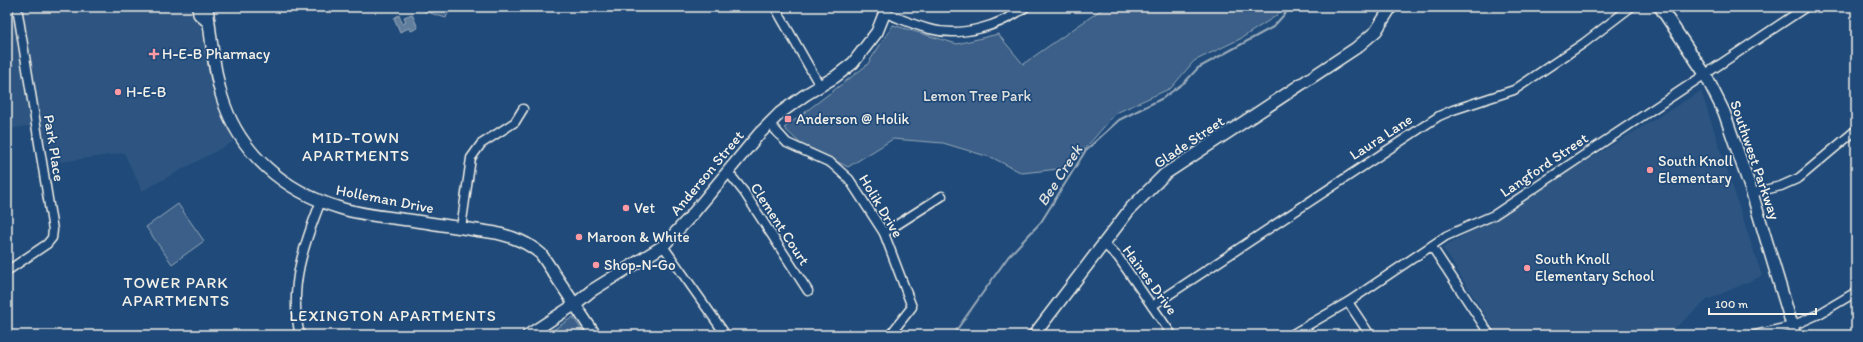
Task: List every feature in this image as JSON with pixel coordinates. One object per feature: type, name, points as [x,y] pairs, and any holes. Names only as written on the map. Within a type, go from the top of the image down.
[{"type":"street","name":"Park Place","points":[[7,271],[47,244],[52,238],[53,230],[17,7]]},
{"type":"street","name":"Holleman Drive","points":[[198,7],[199,14],[208,22]]},
{"type":"street","name":"Holleman Drive","points":[[207,7],[208,22],[221,96],[235,128],[253,156],[278,178],[321,201],[348,210],[512,237],[530,245],[541,254],[595,335]]},
{"type":"street","points":[[775,7],[820,86]]},
{"type":"street","points":[[886,10],[930,29],[949,32],[969,30],[996,24],[1026,7]]},
{"type":"street","name":"Glade Street","points":[[1034,335],[1130,209],[1165,174],[1356,48],[1376,31],[1390,7]]},
{"type":"street","name":"Laura Lane","points":[[1152,306],[1439,116],[1514,90],[1584,43],[1631,7]]},
{"type":"street","name":"Southwest Parkway","points":[[1660,7],[1705,74],[1724,112],[1752,193],[1793,330]]},
{"type":"street","name":"Langford Street","points":[[1291,335],[1348,302],[1432,247],[1446,236],[1494,215],[1806,7]]},
{"type":"street","name":"Anderson Street","points":[[528,335],[574,305],[591,291],[664,246],[688,220],[769,123],[791,104],[853,63],[874,37],[886,10]]},
{"type":"street","points":[[461,228],[471,158],[481,144],[515,122],[523,109]]},
{"type":"street","name":"Holik Drive","points":[[769,123],[786,143],[831,163],[843,172],[884,233],[912,307],[890,335]]},
{"type":"street","points":[[1752,193],[1781,186],[1800,178],[1856,130]]},
{"type":"street","name":"Clement Court","points":[[728,172],[744,192],[808,291]]},
{"type":"street","points":[[884,233],[942,196]]},
{"type":"street","points":[[300,335],[296,308],[296,291],[301,260],[308,234],[321,201]]},
{"type":"street","name":"Haines Drive","points":[[1103,243],[1118,257],[1172,335]]},
{"type":"street","points":[[664,246],[723,331]]},
{"type":"street","points":[[1432,247],[1490,335]]},
{"type":"street","points":[[1755,335],[1793,330],[1834,307],[1856,292]]},
{"type":"street","points":[[1348,302],[1370,335]]},
{"type":"shaded area","points":[[7,7],[196,7],[218,101],[233,142],[142,191],[124,153],[61,162],[52,148],[28,126],[7,129]]},
{"type":"shaded area","points":[[412,14],[418,28],[411,31],[409,28],[400,32],[394,18],[399,15],[403,24],[406,22],[404,17]]},
{"type":"shaded area","name":"South Knoll Elementary","points":[[1701,91],[1762,276],[1707,300],[1667,335],[1498,335],[1443,248]]},
{"type":"green space","points":[[425,7],[450,7],[446,18],[424,11]]},
{"type":"green space","name":"Lemon Tree Park","points":[[1105,7],[1284,7],[1276,16],[1240,39],[1194,61],[1171,88],[1116,113],[1068,168],[1022,173],[993,158],[943,143],[893,139],[848,167],[801,144],[784,128],[867,65],[893,25],[957,44],[998,34],[1023,64]]},
{"type":"green space","points":[[178,204],[204,241],[172,264],[146,227]]},
{"type":"green space","points":[[573,317],[585,335],[545,335]]},
{"type":"waterway","name":"Bee Creek","points":[[953,335],[1008,257],[1041,222],[1086,150],[1119,120],[1163,98],[1185,82],[1198,68],[1273,27],[1291,7]]},
{"type":"place","name":"H-E-B Pharmacy","points":[[154,54]]},
{"type":"place","name":"H-E-B","points":[[118,92]]},
{"type":"place","name":"Anderson @ Holik","points":[[788,119]]},
{"type":"place","name":"South Knoll Elementary","points":[[1650,170]]},
{"type":"place","name":"Vet","points":[[626,208]]},
{"type":"place","name":"Maroon & White","points":[[579,237]]},
{"type":"place","name":"Shop-N-Go","points":[[596,265]]},
{"type":"place","name":"South Knoll Elementary School","points":[[1527,268]]},
{"type":"district","name":"MID-TOWN APARTMENTS","points":[[356,146]]},
{"type":"district","name":"TOWER PARK APARTMENTS","points":[[176,291]]},
{"type":"district","name":"LEXINGTON APARTMENTS","points":[[393,315]]}]
